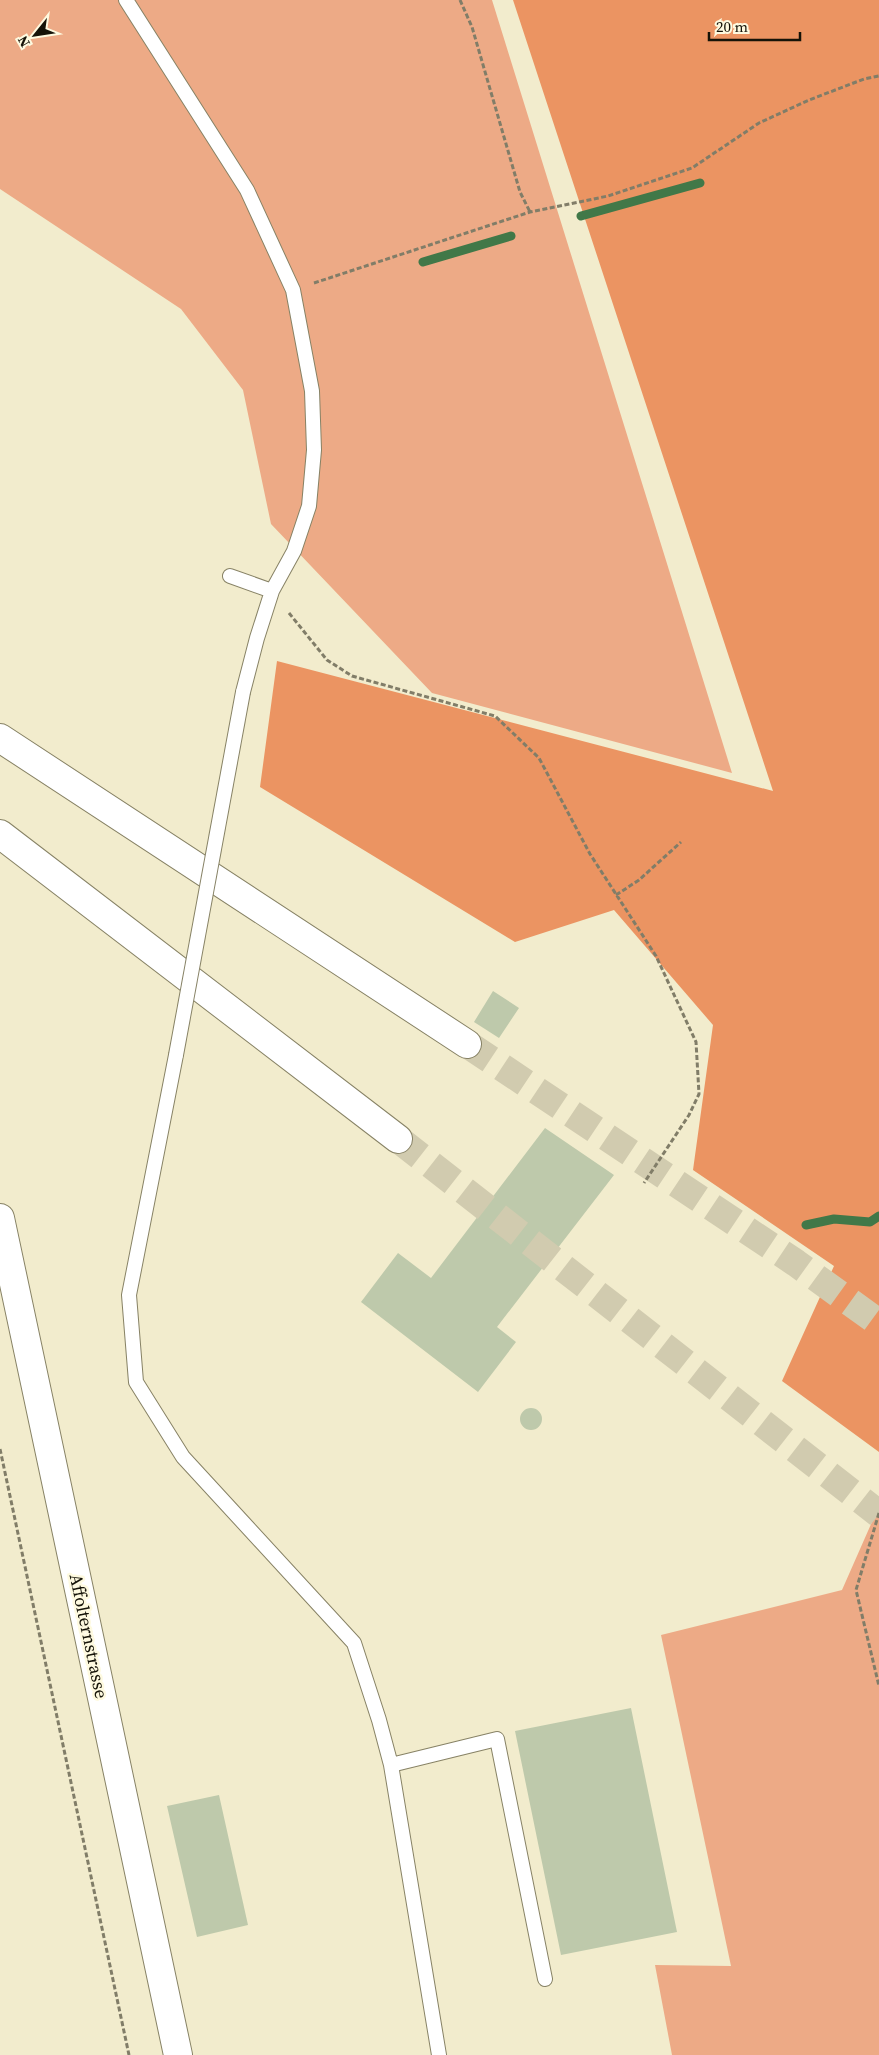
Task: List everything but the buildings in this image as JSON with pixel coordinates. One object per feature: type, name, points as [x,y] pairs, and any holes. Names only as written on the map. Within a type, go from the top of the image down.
[{"type":"main road","points":[[0,738],[46,770],[467,1044]]},
{"type":"main road","points":[[0,834],[398,1139]]},
{"type":"main road","name":"Affolternstrasse","points":[[0,1218],[178,2055]]},
{"type":"lane","points":[[126,0],[248,190],[292,290],[312,391],[314,450],[309,506],[294,551],[272,591],[256,638],[243,692],[176,1056],[129,1295],[136,1382],[183,1457],[354,1643],[379,1720],[391,1765],[439,2055]]},
{"type":"lane","points":[[230,576],[272,591]]},
{"type":"lane","points":[[391,1765],[497,1739],[545,1979]]},
{"type":"path","points":[[460,0],[472,26],[520,192],[530,212]]},
{"type":"path","points":[[292,290],[530,212],[608,196],[692,168],[759,123],[809,100],[864,79],[879,76]]},
{"type":"path","points":[[272,591],[327,660],[352,676],[495,716],[539,758],[590,854],[656,956],[696,1042],[698,1094],[689,1115],[644,1183]]},
{"type":"path","points":[[616,895],[639,880],[682,842]]},
{"type":"path","points":[[0,1450],[129,2055]]},
{"type":"path","points":[[879,1513],[856,1590],[879,1686]]},
{"type":"shaded area","points":[[0,0],[492,0],[732,773],[432,693],[271,524],[243,390],[181,309],[0,189]]},
{"type":"shaded area","points":[[513,0],[879,0],[879,1452],[782,1381],[834,1266],[693,1170],[713,1025],[614,910],[515,942],[260,787],[277,661],[773,791]]},
{"type":"shaded area","points":[[879,1506],[879,2055],[672,2055],[655,1965],[731,1966],[661,1635],[842,1590]]},
{"type":"waterway","points":[[581,216],[700,183]]},
{"type":"waterway","points":[[423,262],[511,236]]},
{"type":"waterway","points":[[806,1225],[834,1219],[870,1222],[879,1216]]},
{"type":"tunnel","points":[[467,1044],[796,1263],[879,1323]]},
{"type":"tunnel","points":[[398,1139],[879,1514]]}]
